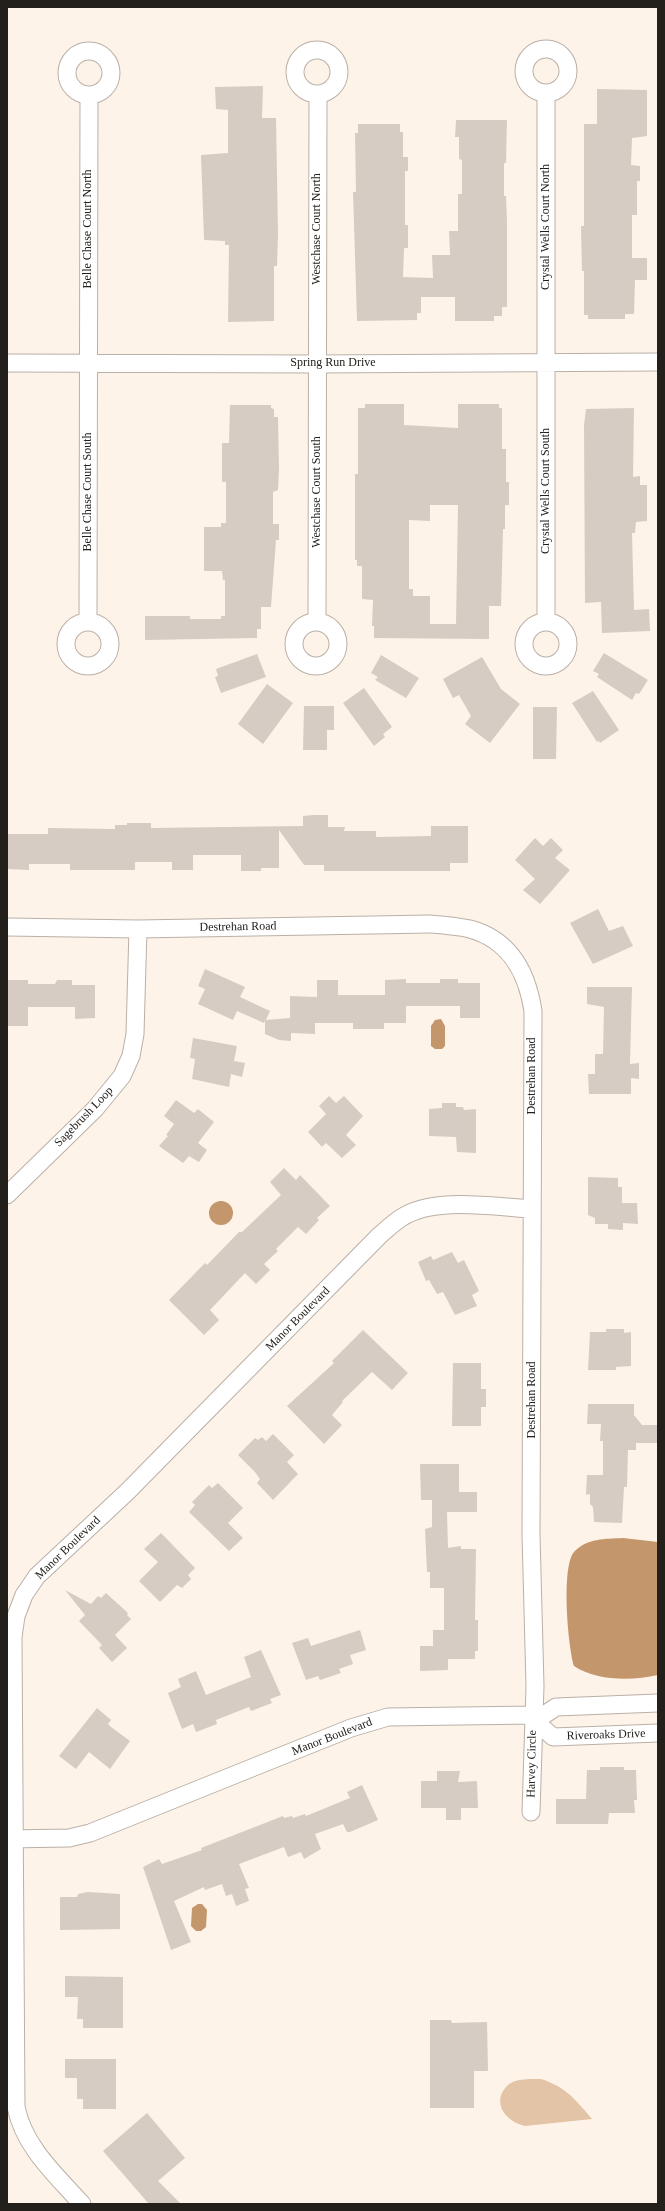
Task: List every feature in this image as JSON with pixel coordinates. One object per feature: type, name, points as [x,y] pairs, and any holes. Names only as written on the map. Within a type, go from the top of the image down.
[{"type":"street","name":"Crystal Wells Court North","points":[[545,361],[546,93]]},
{"type":"street","name":"Westchase Court North","points":[[316,364],[318,94]]},
{"type":"street","name":"Belle Chase Court North","points":[[87,363],[89,96]]},
{"type":"street","name":"Spring Run Drive","points":[[7,363],[316,364],[545,361],[658,362]]},
{"type":"street","name":"Crystal Wells Court South","points":[[545,361],[546,621]]},
{"type":"street","name":"Belle Chase Court South","points":[[87,363],[88,621]]},
{"type":"street","name":"Westchase Court South","points":[[316,364],[317,621]]},
{"type":"street","name":"Destrehan Road","points":[[7,927],[138,929],[430,924],[470,929],[490,937],[507,950],[516,962],[530,988],[532,1011],[532,1534],[535,1686],[534,1718]]},
{"type":"street","name":"Sagebrush Loop","points":[[7,1195],[95,1109],[122,1076],[131,1056],[135,1034],[138,929]]},
{"type":"street","name":"Manor Boulevard","points":[[532,1209],[459,1206],[428,1207],[402,1217],[379,1236],[127,1492],[37,1576],[24,1595],[18,1609],[13,1637],[11,1839],[69,1838],[90,1833],[351,1728],[382,1718],[419,1715],[534,1718]]},
{"type":"street","points":[[534,1718],[556,1706],[658,1703]]},
{"type":"street","name":"Riveroaks Drive","points":[[534,1718],[553,1737],[658,1733]]},
{"type":"street","name":"Harvey Circle","points":[[531,1812],[534,1718]]},
{"type":"street","points":[[11,1839],[16,2107],[21,2128],[31,2146],[82,2204]]},
{"type":"shaded area","points":[[441,1019],[445,1026],[445,1046],[442,1049],[435,1049],[431,1046],[431,1026],[435,1020]]},
{"type":"shaded area","points":[[221,1201],[229,1205],[233,1213],[229,1221],[221,1225],[213,1221],[209,1213],[213,1205]]},
{"type":"shaded area","points":[[623,1538],[658,1542],[658,1675],[626,1679],[603,1677],[593,1675],[574,1666],[567,1607],[570,1560],[574,1552],[585,1544],[597,1540]]},
{"type":"shaded area","points":[[198,1904],[202,1904],[207,1910],[206,1927],[201,1931],[196,1931],[191,1926],[192,1908]]},
{"type":"shaded area","points":[[524,2079],[541,2079],[550,2082],[570,2094],[592,2119],[525,2126],[518,2124],[507,2116],[500,2104],[500,2098],[508,2085],[515,2081]]},
{"type":"building","points":[[263,86],[262,118],[276,118],[278,234],[277,266],[274,266],[274,321],[228,322],[229,245],[225,245],[225,241],[204,240],[201,155],[228,153],[228,110],[216,109],[215,87]]},
{"type":"building","points":[[597,89],[647,90],[647,136],[632,138],[631,165],[640,166],[640,181],[637,181],[637,215],[632,215],[632,258],[647,258],[647,280],[635,280],[634,314],[625,314],[625,319],[588,319],[588,315],[584,315],[584,271],[582,271],[581,226],[584,226],[584,124],[597,124]]},
{"type":"building","points":[[456,120],[507,120],[506,163],[504,163],[504,196],[506,196],[507,221],[507,307],[502,307],[502,316],[494,316],[494,321],[455,321],[455,297],[421,297],[421,313],[417,313],[417,320],[357,321],[353,192],[356,192],[355,133],[358,133],[358,124],[400,124],[400,132],[403,132],[403,157],[408,157],[408,171],[405,171],[405,225],[408,225],[408,248],[404,248],[403,277],[433,278],[432,255],[450,255],[449,231],[458,231],[458,194],[462,194],[462,160],[459,159],[459,137],[455,137]]},
{"type":"building","points":[[365,404],[404,404],[404,425],[458,428],[458,404],[499,404],[499,408],[502,408],[502,449],[506,449],[506,482],[509,482],[509,505],[505,505],[505,529],[503,529],[501,606],[489,606],[489,639],[374,638],[374,626],[372,626],[373,600],[362,599],[362,566],[357,566],[357,560],[355,560],[355,474],[358,474],[358,408],[365,408]],"holes":[[[430,505],[458,505],[456,624],[430,624],[430,596],[413,596],[413,589],[409,589],[409,520],[430,521]]]},
{"type":"building","points":[[230,405],[271,405],[271,408],[274,409],[274,417],[278,417],[279,469],[278,490],[273,492],[273,524],[279,524],[279,540],[276,540],[271,607],[261,607],[261,629],[257,629],[257,638],[145,640],[145,616],[190,616],[190,619],[221,619],[221,616],[225,616],[225,580],[223,580],[222,571],[204,571],[204,527],[221,527],[221,523],[226,523],[226,482],[222,482],[222,443],[229,443]]},
{"type":"building","points":[[634,408],[633,477],[640,476],[640,485],[647,485],[647,521],[636,522],[635,533],[632,533],[634,610],[649,609],[650,631],[602,633],[601,602],[585,603],[584,425],[586,409]]},
{"type":"building","points":[[604,653],[648,680],[639,694],[636,693],[632,700],[597,677],[599,674],[593,671]]},
{"type":"building","points":[[257,654],[266,677],[221,693],[215,677],[218,676],[216,669]]},
{"type":"building","points":[[381,655],[419,678],[406,698],[375,680],[378,677],[371,673]]},
{"type":"building","points":[[482,657],[501,689],[520,704],[490,743],[465,724],[471,716],[459,695],[453,698],[443,679]]},
{"type":"building","points":[[267,684],[293,703],[263,744],[238,724]]},
{"type":"building","points":[[364,688],[392,727],[383,734],[385,737],[374,746],[343,703]]},
{"type":"building","points":[[593,691],[619,730],[600,743],[599,741],[597,742],[572,703]]},
{"type":"building","points":[[304,706],[334,706],[334,730],[327,730],[327,750],[303,750]]},
{"type":"building","points":[[533,707],[557,707],[556,759],[533,759]]},
{"type":"building","points":[[328,815],[328,827],[345,827],[344,831],[376,831],[376,837],[431,836],[431,826],[468,826],[468,863],[450,863],[450,871],[324,871],[324,865],[304,865],[279,830],[279,868],[261,868],[261,871],[241,871],[241,855],[193,855],[193,870],[172,870],[172,862],[135,862],[135,870],[70,870],[70,864],[29,864],[29,870],[7,869],[7,834],[48,834],[48,828],[115,829],[115,825],[127,825],[127,823],[151,823],[151,828],[303,826],[303,816]]},
{"type":"building","points":[[535,838],[543,846],[551,838],[563,850],[555,858],[570,870],[540,904],[523,890],[535,879],[515,860]]},
{"type":"building","points":[[598,909],[609,931],[623,926],[633,946],[593,964],[570,923]]},
{"type":"building","points":[[205,969],[245,987],[240,997],[270,1011],[266,1020],[290,1018],[290,996],[317,997],[317,980],[338,980],[338,995],[385,995],[385,980],[406,979],[406,983],[440,983],[440,979],[458,979],[458,983],[480,983],[480,1018],[460,1018],[460,1006],[406,1006],[406,1023],[384,1023],[384,1029],[353,1029],[353,1023],[315,1023],[315,1034],[291,1033],[291,1041],[279,1040],[265,1034],[265,1020],[264,1023],[237,1011],[233,1020],[198,1004],[205,989],[198,986]]},
{"type":"building","points":[[8,980],[28,980],[28,984],[55,984],[57,980],[72,980],[72,985],[95,985],[95,1018],[75,1019],[75,1007],[28,1007],[28,1026],[7,1026]]},
{"type":"building","points":[[587,987],[632,987],[630,1064],[639,1063],[639,1079],[631,1078],[631,1094],[589,1094],[588,1074],[595,1074],[595,1054],[603,1054],[604,1007],[587,1004]]},
{"type":"building","points":[[193,1038],[237,1046],[234,1061],[245,1063],[242,1077],[231,1074],[229,1087],[192,1079],[195,1059],[190,1058]]},
{"type":"building","points":[[329,1096],[336,1103],[344,1096],[363,1116],[346,1135],[356,1145],[342,1158],[326,1143],[322,1147],[308,1132],[326,1114],[319,1106]]},
{"type":"building","points":[[176,1100],[194,1113],[198,1109],[214,1122],[198,1143],[207,1150],[199,1162],[189,1156],[183,1163],[159,1146],[168,1136],[166,1135],[174,1124],[164,1116]]},
{"type":"building","points":[[442,1103],[456,1103],[456,1107],[463,1107],[464,1110],[476,1109],[476,1153],[457,1152],[456,1137],[429,1136],[429,1109],[442,1108]]},
{"type":"building","points":[[284,1168],[296,1180],[300,1175],[330,1206],[317,1218],[319,1220],[306,1234],[298,1227],[276,1249],[278,1251],[264,1264],[270,1270],[256,1284],[245,1273],[210,1310],[219,1320],[204,1335],[169,1300],[205,1263],[207,1265],[239,1232],[242,1232],[281,1195],[270,1182]]},
{"type":"building","points":[[588,1177],[618,1178],[618,1187],[622,1187],[622,1203],[637,1203],[638,1224],[623,1223],[623,1230],[608,1229],[608,1224],[595,1224],[595,1218],[588,1215]]},
{"type":"building","points":[[452,1252],[458,1263],[464,1260],[479,1291],[472,1295],[477,1306],[455,1315],[443,1292],[437,1294],[429,1280],[426,1281],[418,1262],[431,1256],[433,1260]]},
{"type":"building","points":[[606,1329],[624,1329],[624,1333],[631,1332],[631,1366],[616,1367],[616,1370],[588,1370],[590,1332],[606,1332]]},
{"type":"building","points":[[363,1330],[408,1373],[392,1390],[372,1372],[342,1401],[343,1402],[332,1415],[342,1425],[324,1444],[287,1406],[334,1363],[332,1361]]},
{"type":"building","points":[[453,1363],[481,1363],[481,1389],[486,1389],[486,1407],[481,1407],[481,1426],[452,1426]]},
{"type":"building","points":[[588,1404],[634,1404],[634,1415],[642,1425],[658,1425],[658,1443],[636,1443],[636,1450],[628,1450],[627,1487],[624,1487],[622,1523],[594,1522],[593,1507],[590,1504],[590,1494],[586,1495],[587,1475],[603,1475],[603,1441],[600,1441],[601,1424],[587,1424]]},
{"type":"building","points":[[273,1434],[294,1455],[287,1462],[298,1474],[273,1500],[257,1483],[260,1479],[255,1472],[238,1455],[255,1438],[258,1440],[262,1437],[266,1441]]},
{"type":"building","points":[[420,1464],[459,1464],[459,1492],[477,1492],[477,1512],[447,1512],[448,1548],[461,1546],[461,1549],[476,1549],[475,1620],[478,1620],[478,1651],[475,1651],[475,1659],[448,1659],[448,1670],[420,1671],[420,1646],[433,1646],[433,1630],[444,1630],[444,1588],[430,1588],[430,1572],[427,1572],[425,1529],[432,1527],[432,1500],[421,1500]]},
{"type":"building","points":[[218,1483],[243,1508],[228,1523],[243,1538],[229,1551],[189,1512],[195,1505],[192,1502],[209,1485],[212,1488]]},
{"type":"building","points":[[161,1533],[195,1568],[188,1575],[191,1579],[182,1588],[177,1585],[160,1602],[139,1581],[158,1562],[144,1549]]},
{"type":"building","points":[[65,1590],[91,1604],[98,1596],[101,1598],[106,1593],[128,1613],[127,1615],[131,1619],[115,1635],[127,1648],[112,1662],[99,1648],[102,1645],[79,1621],[85,1615]]},
{"type":"building","points":[[360,1630],[366,1650],[350,1655],[353,1664],[339,1669],[341,1673],[320,1680],[318,1676],[306,1680],[292,1643],[308,1638],[311,1646]]},
{"type":"building","points":[[261,1650],[281,1695],[270,1699],[272,1703],[251,1711],[249,1707],[216,1720],[217,1724],[196,1732],[193,1724],[182,1729],[168,1693],[181,1687],[178,1679],[196,1671],[206,1695],[251,1677],[244,1657]]},
{"type":"building","points":[[97,1708],[111,1720],[108,1724],[111,1727],[130,1741],[110,1769],[89,1752],[76,1769],[59,1756]]},
{"type":"building","points":[[600,1767],[624,1767],[624,1770],[636,1770],[637,1800],[634,1800],[635,1813],[609,1813],[608,1824],[556,1824],[556,1799],[586,1799],[587,1770],[600,1770]]},
{"type":"building","points":[[437,1771],[460,1771],[458,1782],[477,1781],[478,1808],[461,1808],[461,1820],[446,1820],[446,1808],[421,1808],[421,1781],[437,1781]]},
{"type":"building","points":[[362,1785],[378,1820],[350,1832],[347,1832],[343,1824],[315,1834],[321,1849],[304,1859],[301,1852],[288,1857],[284,1847],[239,1864],[249,1888],[245,1889],[249,1901],[236,1906],[232,1894],[226,1896],[222,1884],[205,1890],[204,1887],[174,1901],[191,1942],[171,1950],[143,1867],[159,1859],[162,1864],[202,1850],[201,1848],[283,1816],[284,1818],[292,1816],[293,1818],[305,1814],[306,1816],[350,1798],[347,1792]]},
{"type":"building","points":[[88,1892],[120,1894],[120,1929],[60,1930],[60,1897],[77,1897],[78,1894]]},
{"type":"building","points":[[65,1976],[123,1977],[123,2028],[83,2028],[83,2019],[77,2019],[78,1997],[65,1997]]},
{"type":"building","points":[[430,2020],[451,2020],[452,2023],[487,2022],[488,2071],[474,2071],[474,2108],[430,2108]]},
{"type":"building","points":[[65,2059],[116,2059],[116,2109],[83,2109],[83,2099],[77,2099],[77,2078],[65,2078]]},
{"type":"building","points":[[147,2113],[185,2158],[158,2181],[181,2204],[149,2204],[103,2151]]}]
